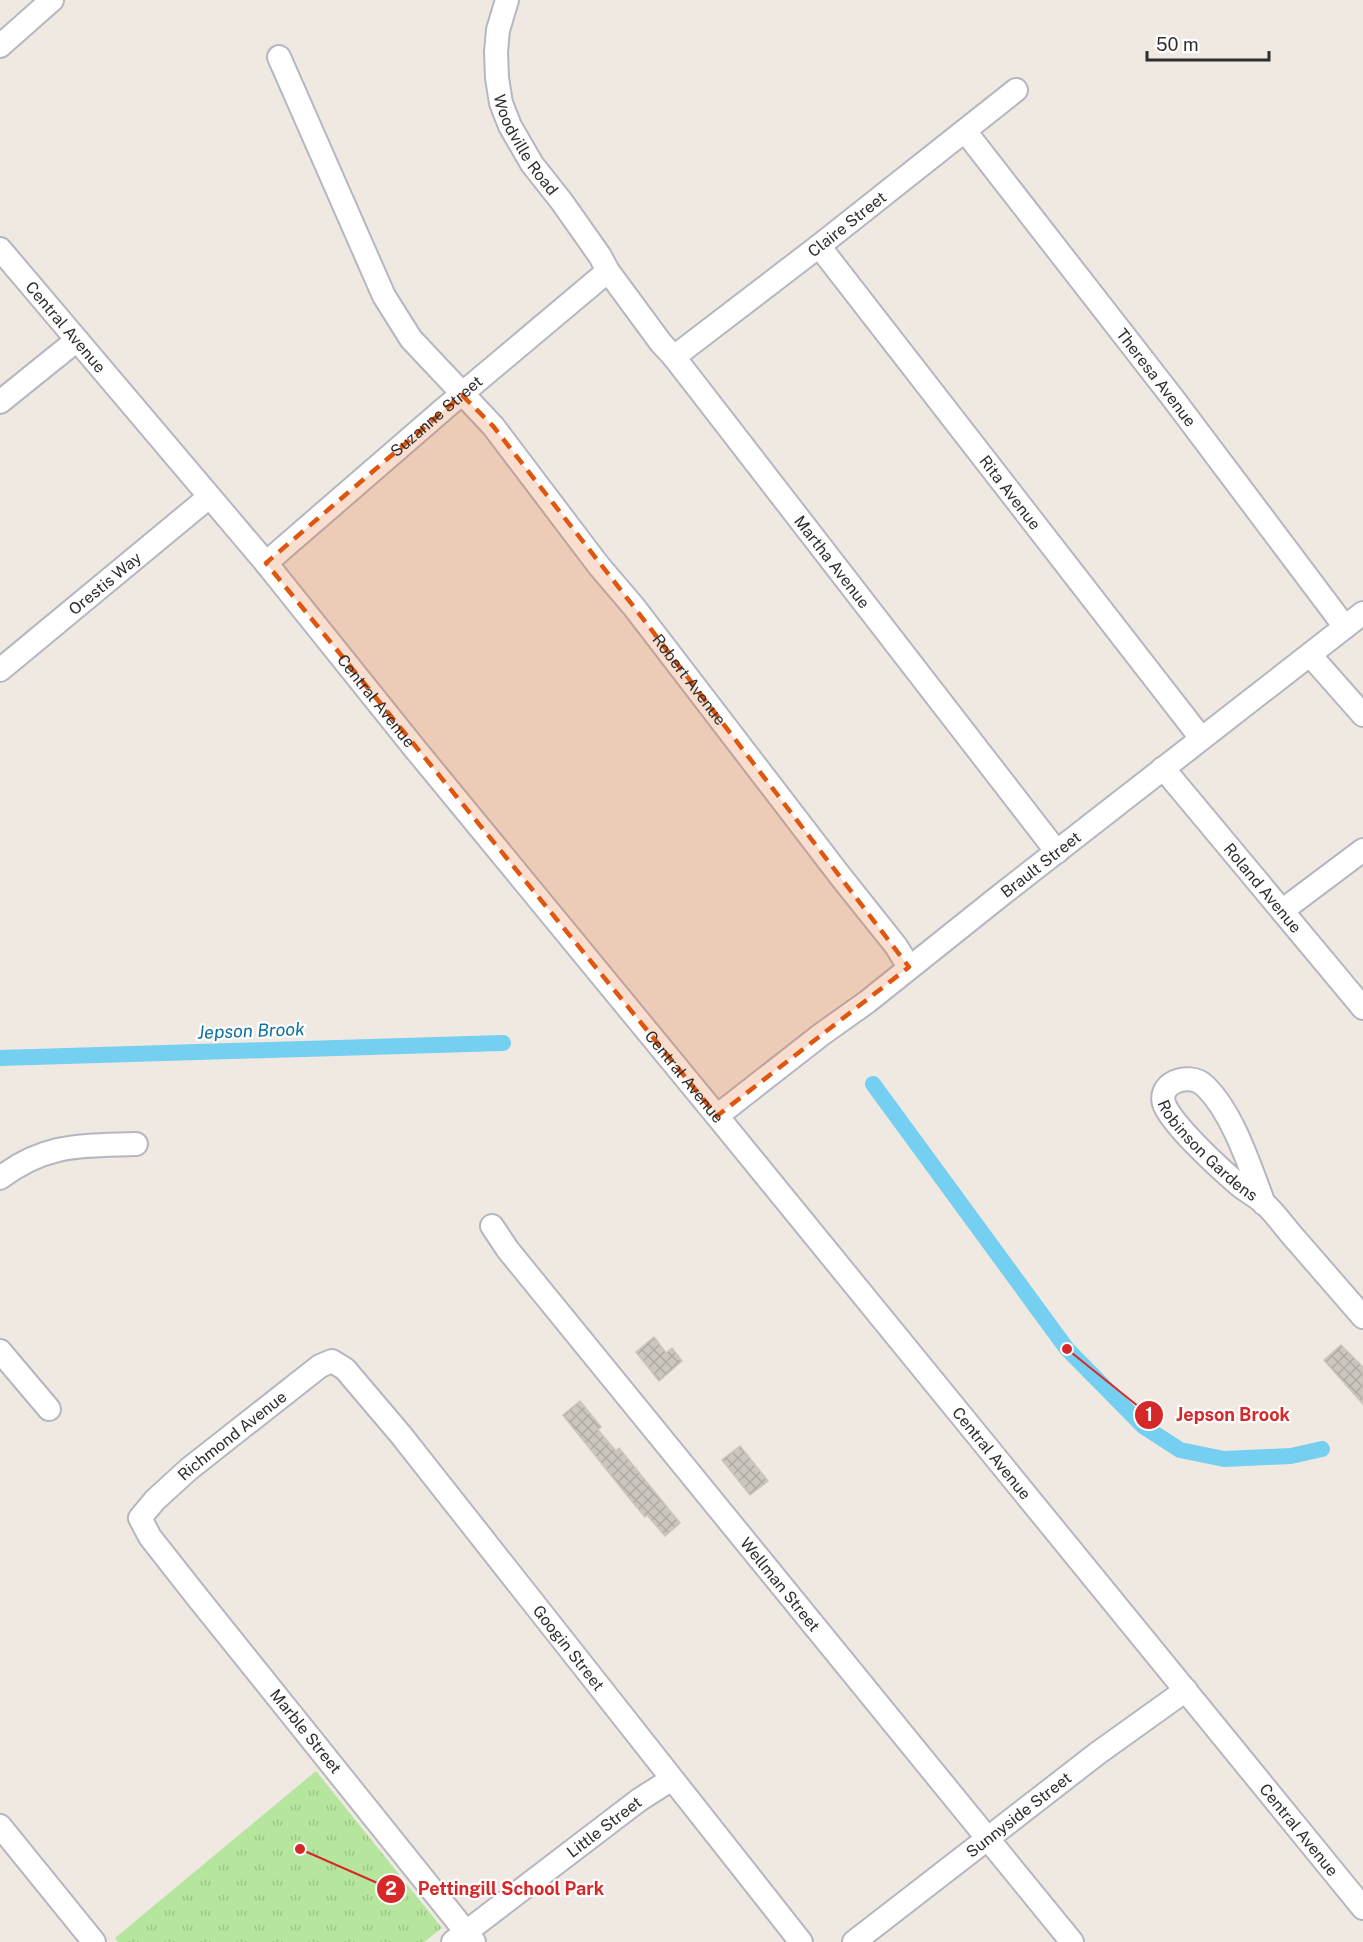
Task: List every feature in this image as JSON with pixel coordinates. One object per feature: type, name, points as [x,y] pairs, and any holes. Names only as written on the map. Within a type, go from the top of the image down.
[{"type":"street","points":[[0,46],[52,0]]},
{"type":"street","name":"Woodville Road","points":[[507,0],[498,30],[496,52],[498,86],[507,118],[532,164],[562,202],[608,272]]},
{"type":"street","name":"Robert Avenue","points":[[279,57],[384,296],[411,339],[493,426],[599,566],[634,607],[896,946],[909,967]]},
{"type":"street","name":"Claire Street","points":[[674,357],[1016,90]]},
{"type":"street","name":"Theresa Avenue","points":[[965,131],[1172,397],[1211,452],[1345,627]]},
{"type":"street","name":"Rita Avenue","points":[[819,246],[1201,738]]},
{"type":"street","name":"Central Avenue","points":[[0,249],[266,564],[1363,1908]]},
{"type":"street","name":"Martha Avenue","points":[[608,272],[660,343],[674,357],[1057,852]]},
{"type":"street","name":"Suzanne Street","points":[[266,564],[520,344],[608,272]]},
{"type":"street","points":[[0,402],[77,340]]},
{"type":"street","name":"Orestis Way","points":[[0,670],[209,497]]},
{"type":"street","name":"Brault Street","points":[[717,1116],[867,1002],[1363,613]]},
{"type":"street","points":[[1310,655],[1363,714]]},
{"type":"street","name":"Roland Avenue","points":[[1163,768],[1363,1008]]},
{"type":"street","points":[[1283,910],[1363,850]]},
{"type":"street","name":"Robinson Gardens","points":[[1264,1204],[1241,1144],[1217,1099],[1203,1084],[1194,1079],[1183,1078],[1174,1081],[1166,1090],[1164,1098],[1164,1105],[1174,1122],[1237,1183],[1264,1204],[1363,1317]]},
{"type":"street","points":[[0,1178],[37,1155],[66,1147],[136,1144]]},
{"type":"street","name":"Wellman Street","points":[[492,1226],[515,1260],[1072,1942]]},
{"type":"street","points":[[0,1351],[49,1409]]},
{"type":"street","name":"Richmond Avenue","points":[[140,1518],[155,1500],[189,1469],[320,1366],[332,1361]]},
{"type":"street","name":"Googin Street","points":[[332,1361],[345,1369],[401,1435],[801,1942]]},
{"type":"street","name":"Marble Street","points":[[140,1518],[150,1537],[464,1939]]},
{"type":"street","name":"Sunnyside Street","points":[[854,1942],[1098,1753],[1186,1690]]},
{"type":"street","name":"Little Street","points":[[464,1939],[639,1800],[672,1779]]},
{"type":"street","points":[[0,1826],[94,1942]]},
{"type":"highlighted area","points":[[462,395],[493,426],[909,967],[717,1116],[266,563]]},
{"type":"green space","points":[[316,1771],[442,1928],[424,1942],[118,1942],[115,1938]]},
{"type":"building","points":[[654,1337],[666,1353],[672,1348],[682,1361],[659,1381],[636,1352]]},
{"type":"building","points":[[1341,1345],[1363,1367],[1363,1404],[1324,1360]]},
{"type":"building","points":[[580,1401],[601,1427],[598,1430],[616,1451],[619,1448],[680,1523],[665,1536],[634,1504],[563,1415]]},
{"type":"building","points":[[740,1446],[768,1481],[750,1495],[722,1460]]},
{"type":"waterway","name":"Jepson Brook","points":[[0,1058],[503,1043]]},
{"type":"waterway","name":"Jepson Brook","points":[[873,1084],[1067,1349],[1143,1426],[1180,1450],[1224,1459],[1291,1456],[1322,1449]]},
{"type":"place","name":"Jepson Brook","points":[[1067,1349]]},
{"type":"place","name":"Pettingill School Park","points":[[300,1849]]}]
